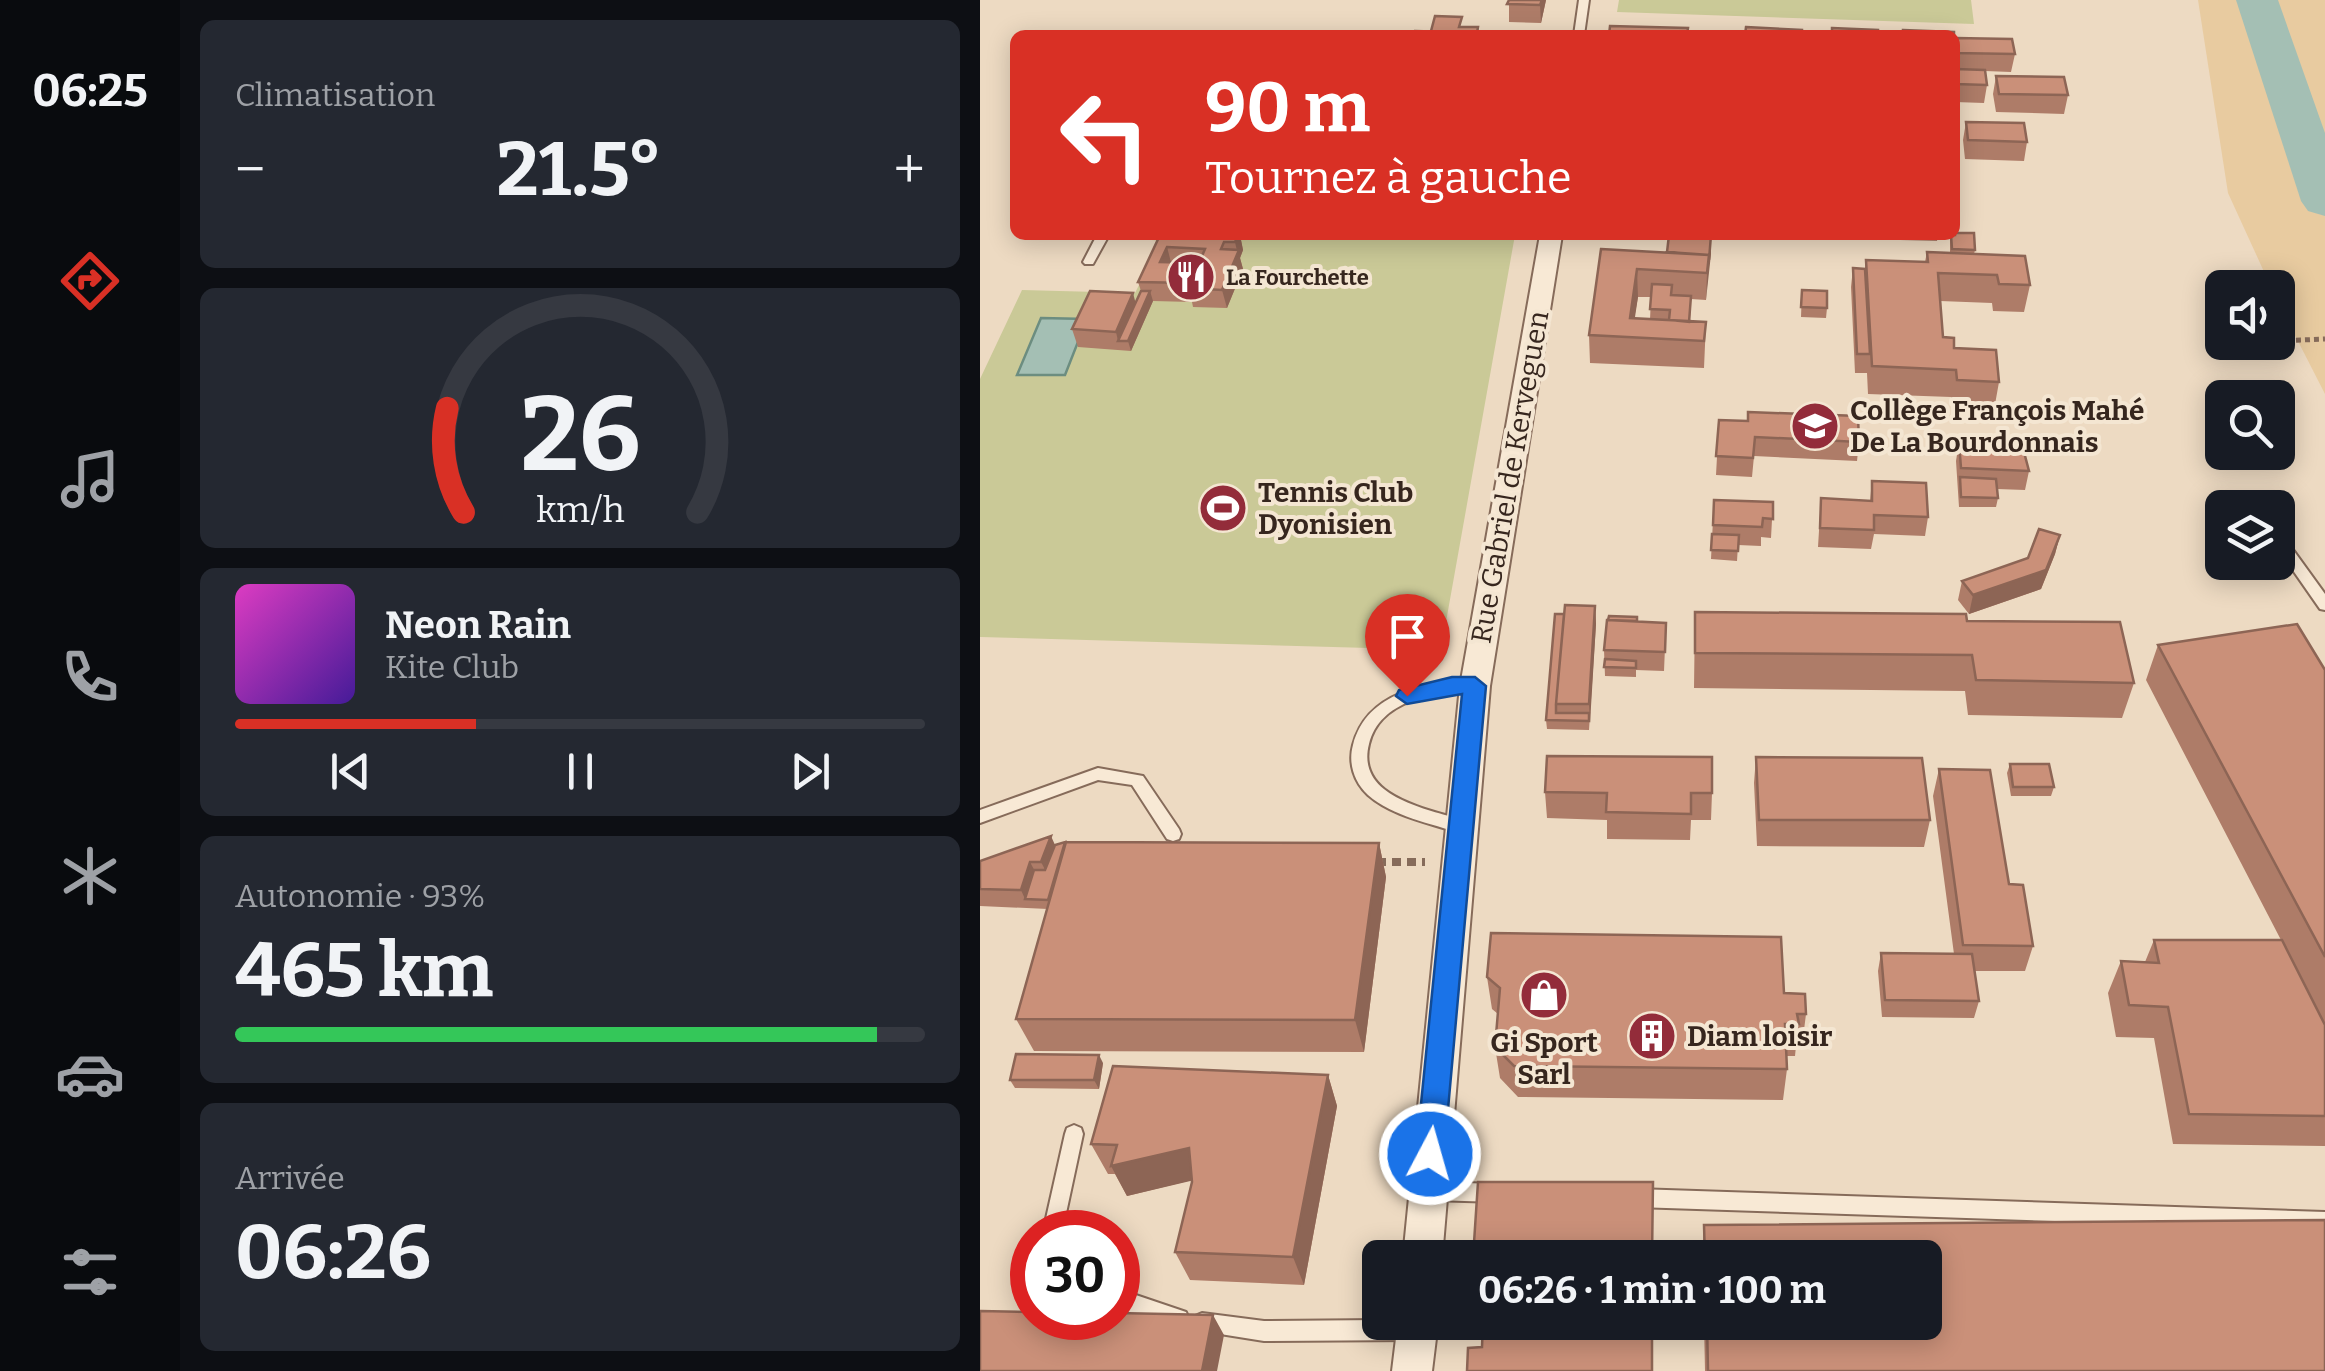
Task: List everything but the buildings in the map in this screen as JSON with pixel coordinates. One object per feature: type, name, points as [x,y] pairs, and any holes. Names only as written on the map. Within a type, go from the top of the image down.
[{"type":"street","name":"Rue Gabriel de Kerveguen","points":[[1423,1240],[1475,686],[1551,240]]},
{"type":"street","points":[[1412,1371],[1416,1340]]},
{"type":"lane","points":[[1581,30],[1584,0]]},
{"type":"lane","points":[[1088,262],[1100,240]]},
{"type":"lane","points":[[2295,563],[2325,605]]},
{"type":"lane","points":[[1462,827],[1398,804],[1370,786],[1358,764],[1362,734],[1382,707],[1407,696],[1452,686],[1475,686]]},
{"type":"lane","points":[[980,817],[1098,774],[1136,780],[1173,834]]},
{"type":"lane","points":[[1054,1210],[1074,1134]]},
{"type":"lane","points":[[1427,1191],[1526,1194]]},
{"type":"lane","points":[[1606,1197],[2325,1221]]},
{"type":"lane","points":[[1140,1307],[1167,1316],[1264,1330],[1362,1327]]},
{"type":"path","points":[[2295,340],[2325,339]]},
{"type":"path","points":[[1359,862],[1459,862]]},
{"type":"shaded area","points":[[1619,0],[1971,0],[1974,24],[1617,12]]},
{"type":"shaded area","name":"Tennis Club Dyonisien","points":[[1152,240],[1514,240],[1441,650],[980,637],[980,379],[1022,290],[1135,293],[1161,241]]},
{"type":"shaded area","points":[[1041,318],[1087,319],[1065,375],[1017,375]]},
{"type":"sand","points":[[2198,0],[2325,0],[2325,394],[2295,335],[2295,270],[2263,270],[2228,193]]},
{"type":"waterway","points":[[2257,0],[2325,201]]},
{"type":"place","name":"La Fourchette","points":[[1191,277]]},
{"type":"place","name":"Collège François Mahé De La Bourdonnais","points":[[1815,426]]},
{"type":"place","name":"Tennis Club Dyonisien","points":[[1223,508]]},
{"type":"place","name":"Gi Sport Sarl","points":[[1544,995]]},
{"type":"place","name":"Diam loisir","points":[[1652,1036]]},
{"type":"route","points":[[1407,696],[1452,686],[1475,686],[1430,1154]]}]
